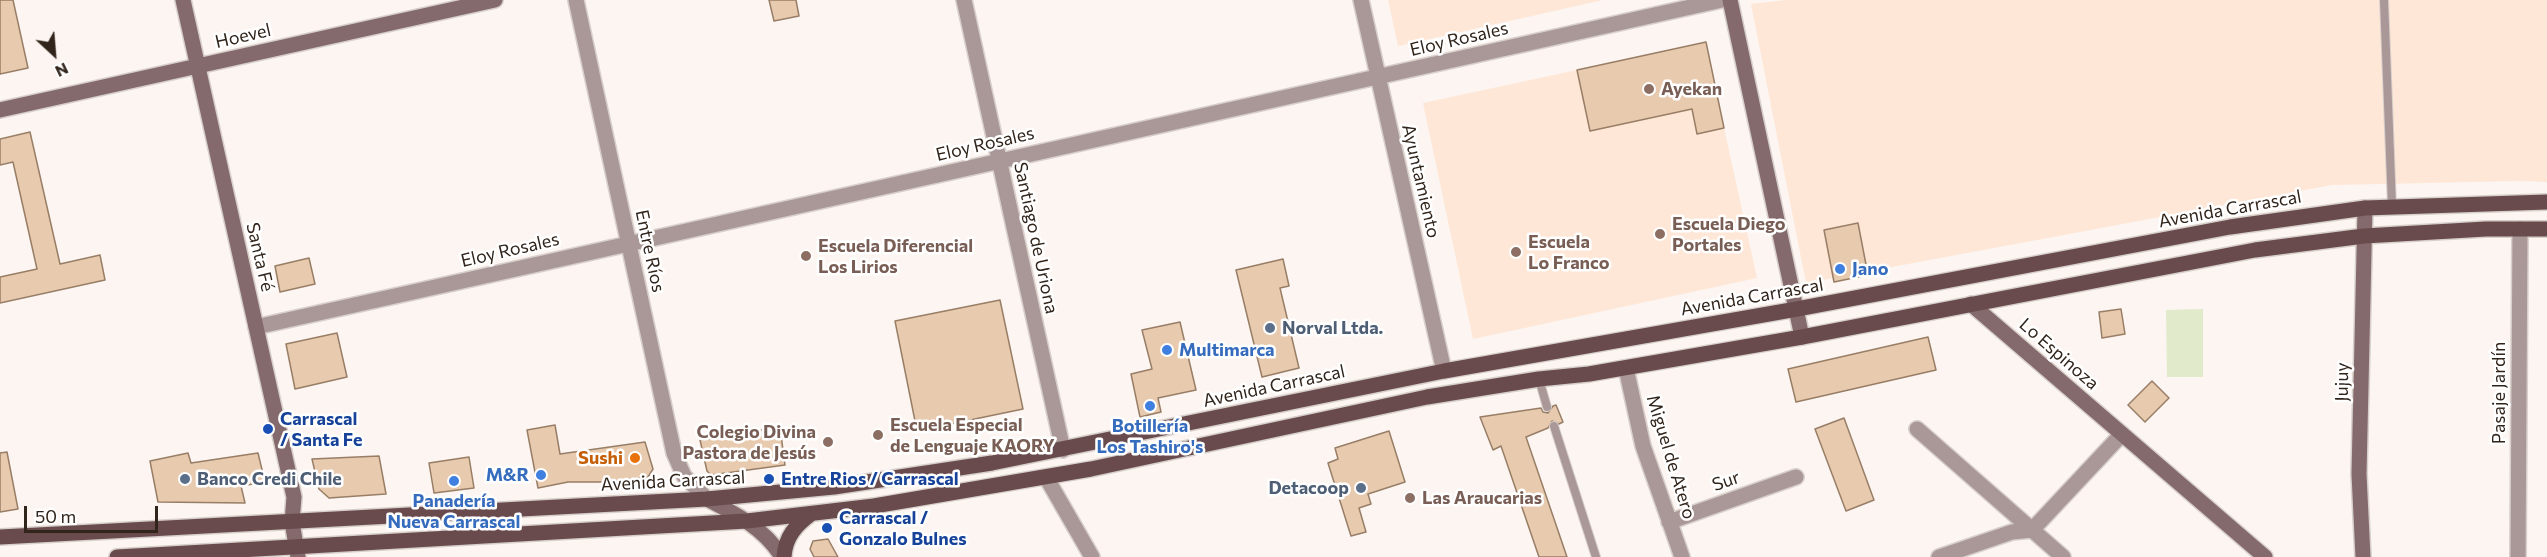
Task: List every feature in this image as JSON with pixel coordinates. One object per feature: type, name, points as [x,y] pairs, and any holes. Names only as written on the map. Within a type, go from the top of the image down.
[{"type":"main road","name":"Avenida Carrascal","points":[[0,537],[707,499],[834,487],[992,464],[1444,371],[1797,309],[2219,229],[2365,208],[2547,202]]},
{"type":"main road","points":[[117,557],[297,552],[747,520],[926,498],[1046,477],[1380,406],[1626,368],[2255,250],[2364,236],[2547,229]]},
{"type":"main road","points":[[783,557],[789,535],[812,513]]},
{"type":"street","name":"Santa Fé","points":[[183,0],[294,497],[292,522],[297,552]]},
{"type":"street","name":"Hoevel","points":[[0,110],[495,0]]},
{"type":"street","name":"Entre Ríos","points":[[576,0],[674,453],[684,476],[707,499]]},
{"type":"street","name":"Santiago de Uriona","points":[[964,0],[1063,450]]},
{"type":"street","name":"Ayuntamiento","points":[[1361,0],[1444,371]]},
{"type":"street","name":"Eloy Rosales","points":[[255,327],[1722,0]]},
{"type":"street","points":[[1730,0],[1802,336]]},
{"type":"street","name":"Jujuy","points":[[2363,557],[2359,474],[2365,208]]},
{"type":"street","name":"Pasaje Jardín","points":[[2518,557],[2520,229]]},
{"type":"street","name":"Lo Espinoza","points":[[1971,304],[2260,556]]},
{"type":"street","name":"Miguel de Atero","points":[[1626,368],[1641,439],[1682,557]]},
{"type":"street","points":[[1917,429],[2063,557]]},
{"type":"street","points":[[1939,557],[2012,531],[2032,530],[2122,434]]},
{"type":"street","points":[[1046,477],[1092,557]]},
{"type":"street","name":"Sur","points":[[1669,522],[1796,477]]},
{"type":"street","points":[[707,499],[747,520],[768,538],[783,557]]},
{"type":"lane","points":[[2385,0],[2392,206]]},
{"type":"lane","points":[[1539,380],[1547,407]]},
{"type":"lane","points":[[1554,426],[1596,557]]},
{"type":"shaded area","points":[[1388,0],[1603,0],[1398,46]]},
{"type":"shaded area","points":[[1786,0],[2547,0],[2547,182],[2332,185],[1806,283],[1751,4]]},
{"type":"shaded area","points":[[1577,70],[1590,131],[1692,109],[1697,134],[1724,128],[1757,278],[1473,339],[1423,103]]},
{"type":"green space","points":[[2203,309],[2203,377],[2167,377],[2166,310]]},
{"type":"building","points":[[0,0],[13,0],[28,68],[0,74]]},
{"type":"building","points":[[769,0],[796,0],[799,16],[774,21]]},
{"type":"building","name":"Ayekan","points":[[1706,42],[1724,128],[1697,134],[1692,109],[1590,131],[1577,70]]},
{"type":"building","points":[[30,132],[60,264],[100,255],[105,280],[0,303],[0,277],[37,269],[13,162],[0,165],[0,139]]},
{"type":"building","points":[[1858,223],[1868,275],[1834,282],[1824,230]]},
{"type":"building","points":[[309,258],[315,284],[280,292],[275,266]]},
{"type":"building","name":"Norval Ltda.","points":[[1283,259],[1289,286],[1280,288],[1299,368],[1262,377],[1236,270]]},
{"type":"building","points":[[1000,300],[1023,409],[917,431],[895,321]]},
{"type":"building","points":[[2121,309],[2125,334],[2102,338],[2099,312]]},
{"type":"building","name":"Multimarca","points":[[1180,322],[1196,390],[1158,398],[1161,412],[1140,417],[1131,374],[1152,369],[1142,330]]},
{"type":"building","points":[[337,333],[347,377],[295,389],[286,344]]},
{"type":"building","points":[[1928,337],[1936,370],[1796,402],[1788,369]]},
{"type":"building","points":[[2152,381],[2169,398],[2145,422],[2128,405]]},
{"type":"building","points":[[1556,405],[1563,422],[1559,424],[1552,421],[1548,428],[1526,437],[1567,557],[1539,557],[1501,446],[1493,450],[1480,417],[1541,408],[1543,412],[1548,413]]},
{"type":"building","points":[[1844,418],[1874,500],[1846,511],[1815,429]]},
{"type":"building","points":[[555,425],[560,454],[645,442],[653,469],[648,477],[607,482],[568,482],[538,488],[527,430]]},
{"type":"building","points":[[780,427],[785,465],[711,475],[707,471],[700,440]]},
{"type":"building","name":"Detacoop","points":[[1389,431],[1405,482],[1368,494],[1371,504],[1359,508],[1366,532],[1351,536],[1328,463],[1338,459],[1335,448]]},
{"type":"building","points":[[7,452],[18,509],[0,512],[0,453]]},
{"type":"building","points":[[188,453],[191,463],[258,453],[265,482],[241,486],[245,503],[158,502],[150,461]]},
{"type":"building","points":[[379,456],[386,494],[329,498],[319,489],[312,459]]},
{"type":"building","points":[[469,457],[474,488],[434,493],[429,463]]},
{"type":"building","points":[[828,539],[838,557],[814,557],[810,549],[813,541]]},
{"type":"place","name":"Ayekan","points":[[1649,89]]},
{"type":"place","name":"Escuela Diego Portales","points":[[1660,234]]},
{"type":"place","name":"Escuela Lo Franco","points":[[1516,252]]},
{"type":"place","name":"Escuela Diferencial Los Lirios","points":[[806,256]]},
{"type":"place","name":"Jano","points":[[1840,269]]},
{"type":"place","name":"Norval Ltda.","points":[[1270,328]]},
{"type":"place","name":"Multimarca","points":[[1167,350]]},
{"type":"place","name":"Botillería Los Tashiro's","points":[[1150,406]]},
{"type":"place","name":"Carrascal / Santa Fe","points":[[268,429]]},
{"type":"place","name":"Escuela Especial de Lenguaje KAORY","points":[[878,435]]},
{"type":"place","name":"Colegio Divina Pastora de Jesús","points":[[828,442]]},
{"type":"place","name":"Sushi","points":[[635,458]]},
{"type":"place","name":"M&R","points":[[541,475]]},
{"type":"place","name":"Banco Credi Chile","points":[[185,479]]},
{"type":"place","name":"Entre Rios / Carrascal","points":[[769,479]]},
{"type":"place","name":"Panadería Nueva Carrascal","points":[[454,481]]},
{"type":"place","name":"Detacoop","points":[[1361,488]]},
{"type":"place","name":"Las Araucarias","points":[[1410,498]]},
{"type":"place","name":"Carrascal / Gonzalo Bulnes","points":[[827,528]]}]
